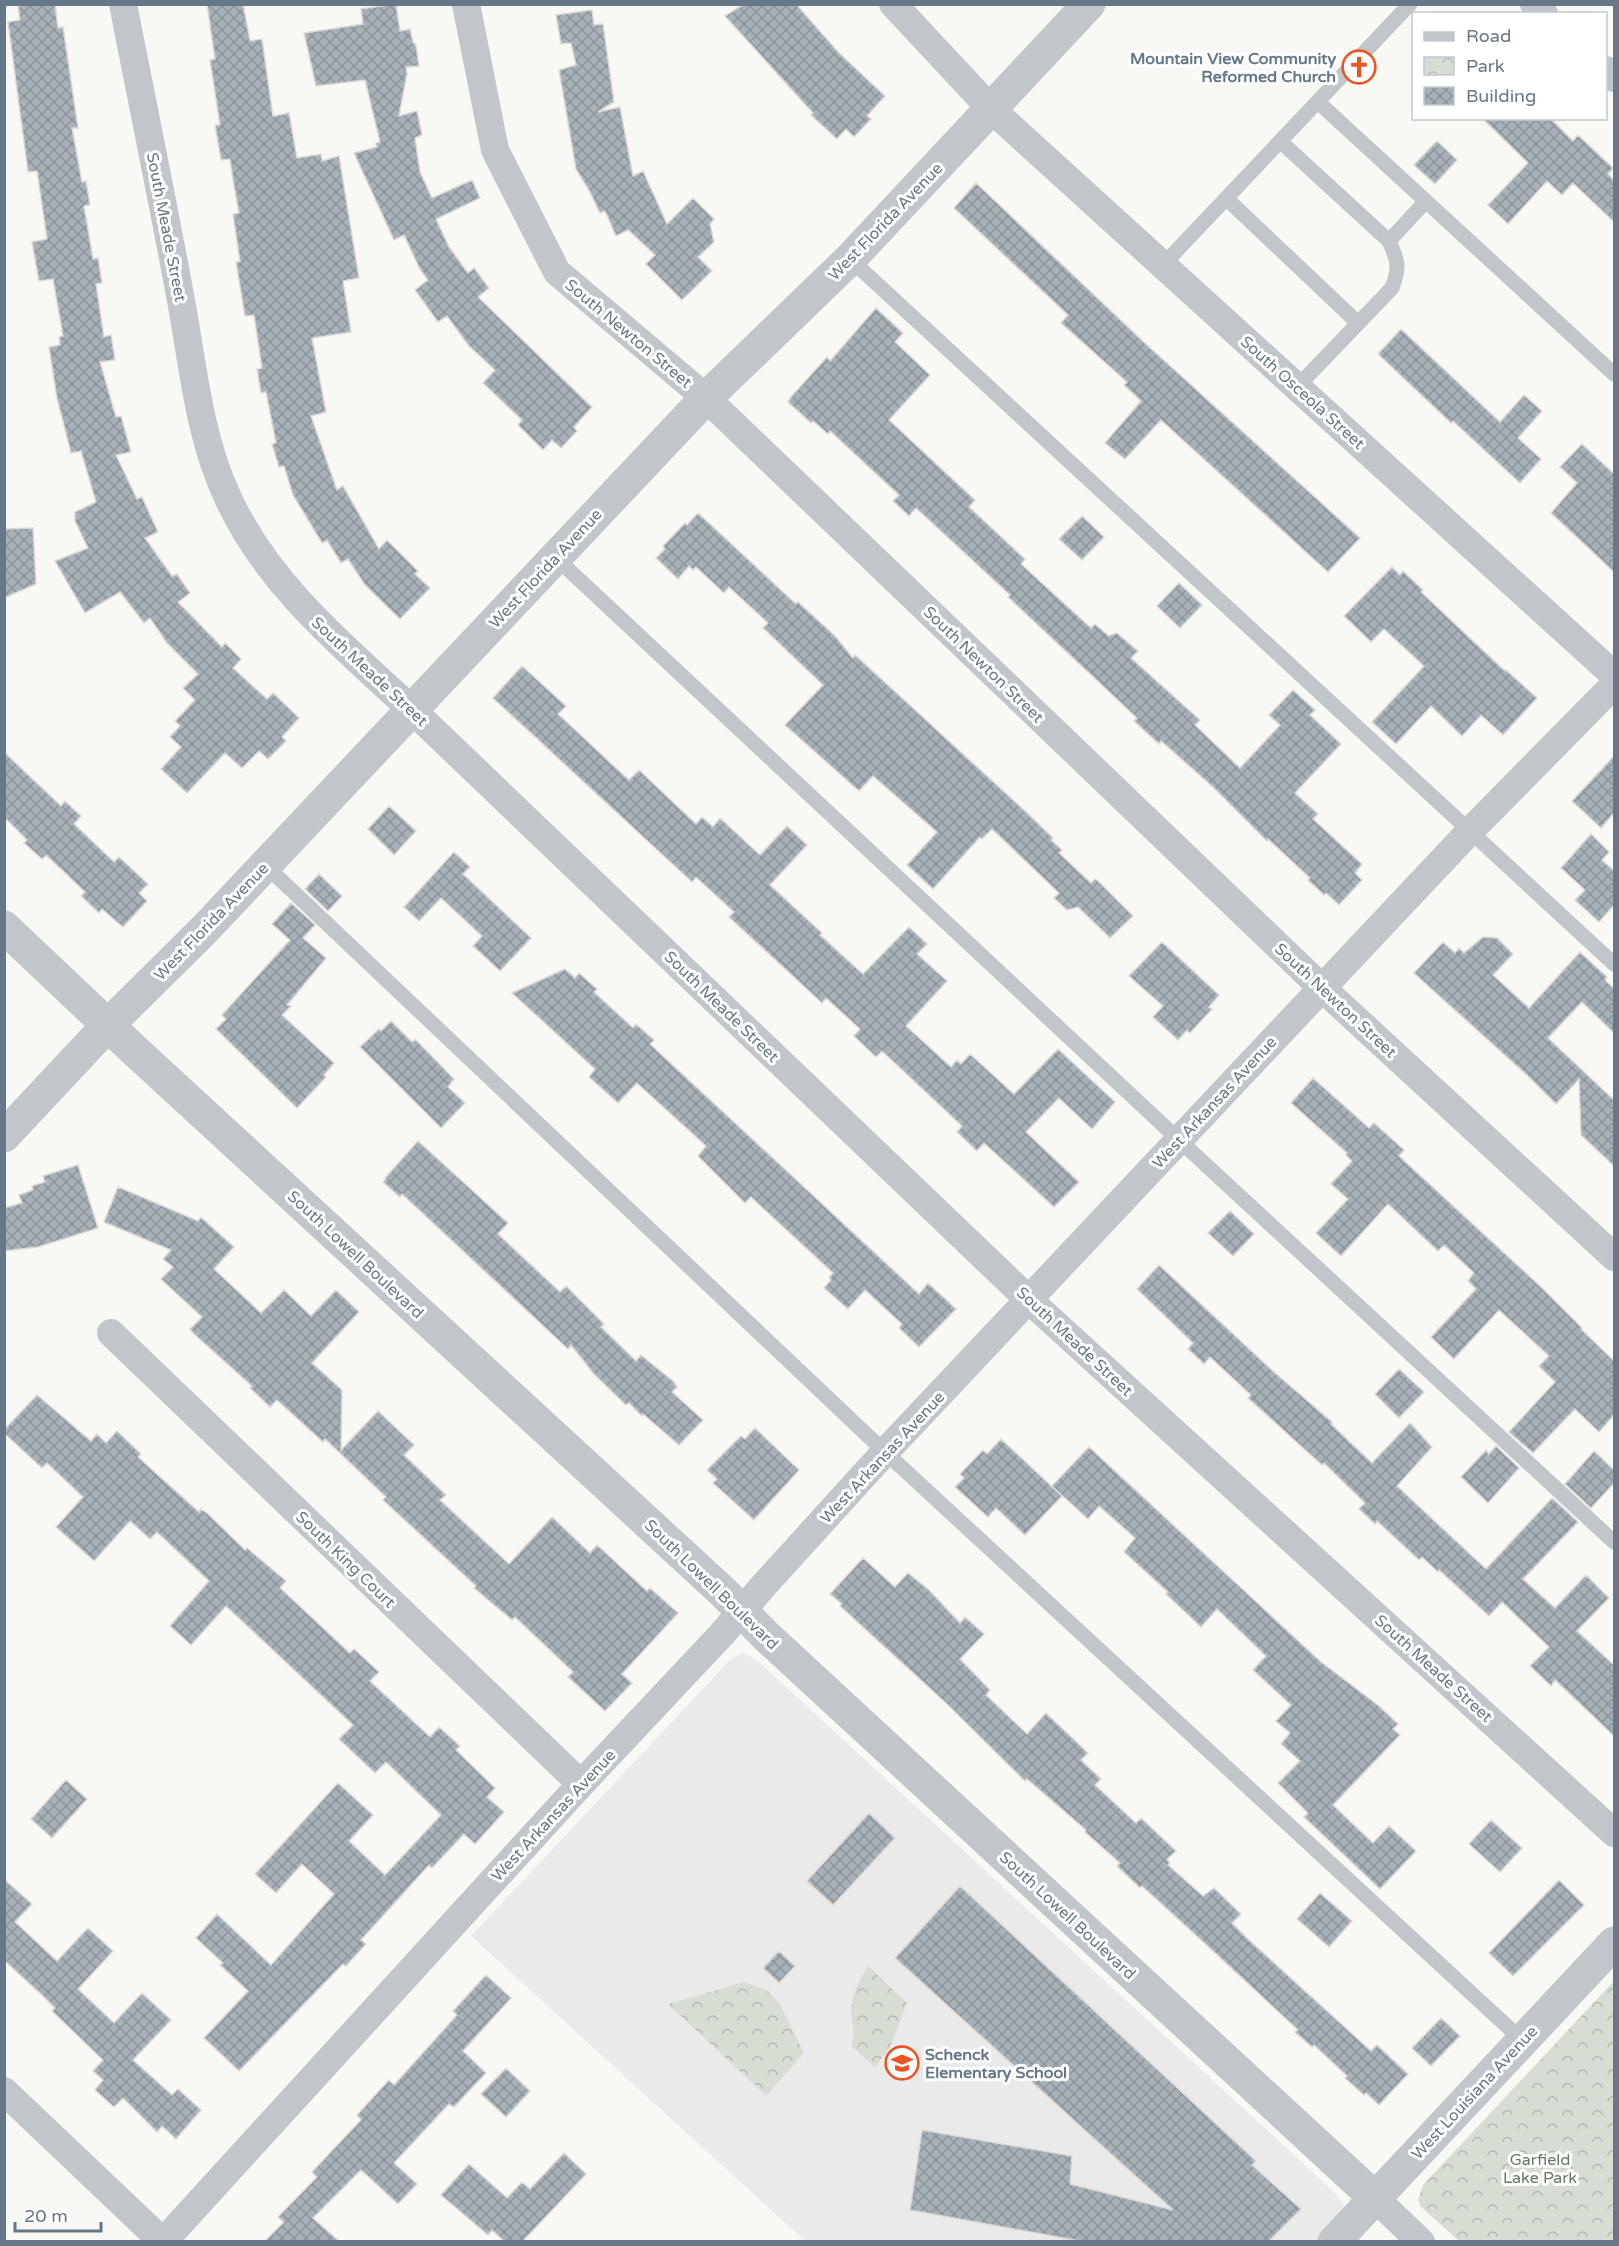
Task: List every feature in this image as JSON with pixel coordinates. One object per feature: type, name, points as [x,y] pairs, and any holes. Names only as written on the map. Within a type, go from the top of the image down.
[{"type":"street","name":"South Meade Street","points":[[123,4],[180,295],[206,443],[228,499],[258,550],[286,588],[317,622],[1029,1299],[1614,1833]]},
{"type":"street","name":"South Newton Street","points":[[466,4],[495,150],[557,272],[706,398],[1322,988],[1614,1257]]},
{"type":"street","name":"South Osceola Street","points":[[893,4],[991,109],[1614,675]]},
{"type":"street","name":"West Florida Avenue","points":[[4,1136],[108,1025],[204,930],[706,398],[850,259],[1089,4]]},
{"type":"street","name":"West Arkansas Avenue","points":[[163,2241],[581,1784],[722,1634],[885,1452],[1470,831],[1614,685]]},
{"type":"street","name":"South Lowell Boulevard","points":[[4,927],[1421,2241]]},
{"type":"street","name":"South King Court","points":[[111,1333],[581,1784]]},
{"type":"street","name":"West Louisiana Avenue","points":[[1334,2241],[1614,1943]]},
{"type":"street","points":[[4,2091],[163,2241]]},
{"type":"lane","points":[[1163,266],[1410,4]]},
{"type":"lane","points":[[1318,102],[1614,374]]},
{"type":"lane","points":[[1281,142],[1389,241],[1396,257],[1398,272],[1392,288],[1297,387]]},
{"type":"lane","points":[[1227,199],[1358,323]]},
{"type":"lane","points":[[1389,241],[1426,201]]},
{"type":"lane","points":[[850,259],[1614,964]]},
{"type":"lane","points":[[555,557],[1179,1140],[1614,1542]]},
{"type":"lane","points":[[265,865],[885,1452],[1522,2041]]},
{"type":"shaded area","name":"Schenck Elementary School","points":[[743,1652],[761,1664],[1333,2191],[1344,2205],[1341,2218],[1319,2242],[805,2241],[471,1936],[730,1660]]},
{"type":"green space","points":[[868,1966],[907,2003],[890,2047],[875,2067],[851,2046],[854,2036],[851,2012],[853,1999]]},
{"type":"green space","name":"Garfield Lake Park","points":[[1614,1981],[1614,2241],[1459,2241],[1421,2207],[1418,2200],[1423,2185]]},
{"type":"green space","points":[[744,1982],[767,1990],[779,2003],[804,2053],[766,2096],[668,2004]]},
{"type":"building","points":[[55,4],[58,28],[63,27],[78,128],[72,128],[82,182],[86,181],[90,205],[84,206],[93,259],[98,258],[102,283],[96,284],[104,337],[111,335],[115,360],[100,362],[116,417],[121,416],[131,452],[116,455],[137,499],[142,497],[158,532],[145,538],[172,576],[177,574],[190,593],[178,602],[222,647],[225,643],[241,659],[233,668],[267,699],[273,693],[299,718],[282,737],[286,741],[268,759],[259,751],[242,768],[225,753],[187,793],[161,769],[181,747],[170,737],[180,726],[175,721],[195,700],[183,688],[198,674],[167,643],[150,618],[144,623],[120,592],[85,613],[55,561],[88,548],[75,521],[75,512],[96,502],[81,451],[71,453],[57,398],[49,347],[60,345],[59,337],[63,336],[53,279],[39,281],[32,242],[47,239],[37,171],[28,172],[8,22],[20,20],[18,6]]},
{"type":"building","points":[[207,4],[243,4],[250,41],[262,39],[273,116],[289,113],[297,158],[321,154],[322,161],[339,156],[359,278],[343,281],[351,332],[312,338],[326,412],[311,416],[337,490],[343,486],[379,549],[387,540],[418,571],[415,574],[430,588],[400,619],[365,585],[348,559],[341,563],[327,540],[322,543],[293,495],[284,466],[279,467],[272,444],[276,443],[266,392],[261,393],[257,369],[262,368],[254,315],[245,316],[236,262],[240,262],[233,214],[239,213],[230,159],[221,160],[215,125],[220,125],[210,60],[215,59]]},
{"type":"building","points":[[396,4],[400,31],[410,29],[416,45],[419,66],[406,67],[407,73],[399,116],[417,111],[422,135],[415,138],[420,172],[432,198],[472,180],[480,198],[436,219],[449,247],[468,273],[474,268],[489,288],[478,297],[592,407],[574,427],[577,431],[561,448],[552,440],[543,450],[518,425],[522,420],[483,383],[495,370],[469,346],[447,316],[438,322],[415,290],[428,280],[420,269],[404,235],[394,240],[354,153],[377,147],[376,143],[380,142],[365,80],[316,86],[304,33],[363,24],[361,9]]},
{"type":"building","points":[[744,4],[796,4],[839,53],[885,96],[867,116],[871,119],[854,137],[846,129],[837,139],[811,115],[813,113],[725,16]]},
{"type":"building","points":[[592,10],[594,25],[603,24],[614,102],[598,112],[620,107],[633,176],[643,171],[667,224],[693,198],[714,219],[710,224],[714,242],[698,257],[712,271],[682,300],[646,264],[655,255],[628,230],[616,236],[605,211],[600,213],[576,169],[559,70],[576,65],[571,43],[561,44],[556,15]]},
{"type":"building","points":[[1484,120],[1552,120],[1573,141],[1578,135],[1613,168],[1608,174],[1614,180],[1614,222],[1573,183],[1562,195],[1547,181],[1508,224],[1488,205],[1528,163]]},
{"type":"building","points":[[1437,141],[1457,160],[1435,184],[1414,165]]},
{"type":"building","points":[[976,183],[1148,346],[1360,538],[1328,572],[1161,420],[1125,459],[1105,443],[1141,401],[1124,385],[1127,382],[1061,323],[1068,315],[954,208]]},
{"type":"building","points":[[876,308],[903,333],[895,342],[930,375],[889,420],[975,500],[969,507],[1025,559],[1021,564],[1091,628],[1095,624],[1109,636],[1117,633],[1138,651],[1131,658],[1200,720],[1195,725],[1240,768],[1280,725],[1269,715],[1293,690],[1315,710],[1310,715],[1341,744],[1295,793],[1318,814],[1313,819],[1362,864],[1355,873],[1362,880],[1339,905],[1326,893],[1324,895],[1308,880],[1310,878],[1268,839],[1267,841],[1213,787],[1161,741],[1159,744],[1134,721],[1137,718],[916,508],[909,516],[893,501],[899,495],[830,431],[828,434],[813,421],[811,423],[788,402],[827,357],[830,361]]},
{"type":"building","points":[[1401,329],[1500,422],[1524,395],[1542,411],[1518,438],[1541,459],[1520,483],[1453,421],[1451,423],[1378,354]]},
{"type":"building","points":[[1582,444],[1614,474],[1614,572],[1551,513],[1577,483],[1560,467]]},
{"type":"building","points":[[698,513],[796,604],[798,602],[835,636],[853,658],[855,655],[1025,811],[1053,838],[1051,840],[1062,850],[1059,853],[1091,883],[1095,879],[1098,881],[1133,916],[1110,938],[1078,907],[1067,910],[1054,898],[1059,893],[992,829],[982,839],[980,837],[933,889],[907,865],[937,832],[873,776],[859,791],[785,725],[823,685],[763,628],[768,623],[729,587],[724,593],[696,567],[693,570],[689,566],[678,579],[656,558],[665,549],[663,546]]},
{"type":"building","points":[[1082,516],[1104,537],[1082,560],[1059,539]]},
{"type":"building","points":[[33,528],[36,584],[4,598],[4,529]]},
{"type":"building","points":[[1392,567],[1400,575],[1403,571],[1423,590],[1421,592],[1537,698],[1503,735],[1481,715],[1462,736],[1431,706],[1396,744],[1372,722],[1424,666],[1384,629],[1371,642],[1344,616]]},
{"type":"building","points":[[1179,583],[1202,605],[1180,628],[1157,606]]},
{"type":"building","points":[[522,666],[566,706],[558,714],[629,780],[639,770],[696,824],[702,817],[713,827],[720,818],[760,855],[787,826],[807,845],[770,885],[863,974],[909,927],[927,944],[917,954],[947,981],[906,1026],[951,1067],[957,1060],[961,1064],[970,1054],[1014,1094],[1058,1049],[1115,1102],[1092,1129],[1059,1098],[1026,1132],[1079,1182],[1054,1207],[984,1143],[977,1151],[957,1132],[962,1126],[882,1051],[876,1057],[854,1036],[860,1029],[826,998],[822,1003],[729,917],[734,912],[696,877],[692,882],[493,698]]},
{"type":"building","points":[[4,752],[61,806],[65,801],[81,816],[74,824],[114,862],[119,857],[148,884],[139,893],[147,901],[123,927],[102,909],[99,913],[81,896],[85,892],[46,855],[42,859],[24,843],[27,840],[4,817]]},
{"type":"building","points":[[1614,756],[1614,813],[1601,828],[1572,801]]},
{"type":"building","points":[[389,806],[416,831],[394,855],[368,829]]},
{"type":"building","points":[[1591,834],[1609,852],[1602,860],[1614,871],[1614,905],[1599,922],[1575,900],[1585,890],[1561,868]]},
{"type":"building","points":[[454,852],[470,867],[463,874],[531,938],[500,971],[473,946],[482,936],[441,898],[419,921],[404,907]]},
{"type":"building","points":[[319,874],[342,896],[328,911],[305,889]]},
{"type":"building","points":[[291,903],[315,925],[303,938],[326,958],[287,1005],[291,1006],[282,1015],[334,1063],[324,1075],[326,1077],[297,1108],[216,1029],[226,1019],[222,1015],[290,940],[272,924]]},
{"type":"building","points":[[1483,937],[1497,938],[1513,954],[1493,975],[1529,1008],[1580,952],[1607,977],[1605,980],[1614,989],[1614,1033],[1582,1002],[1548,1038],[1614,1100],[1614,1166],[1581,1135],[1579,1079],[1556,1104],[1414,973],[1443,942],[1455,953],[1459,948],[1464,953]]},
{"type":"building","points":[[1162,942],[1219,995],[1209,1007],[1212,1009],[1190,1033],[1187,1030],[1178,1040],[1153,1017],[1163,1006],[1129,976]]},
{"type":"building","points":[[565,969],[575,978],[579,973],[597,989],[594,992],[633,1028],[636,1024],[654,1040],[650,1044],[919,1294],[928,1283],[956,1309],[919,1347],[899,1328],[902,1324],[865,1290],[848,1309],[824,1288],[831,1280],[829,1278],[833,1273],[751,1197],[745,1203],[698,1156],[706,1146],[637,1083],[618,1103],[589,1077],[595,1069],[512,993]]},
{"type":"building","points":[[391,1021],[412,1042],[415,1039],[454,1079],[448,1087],[465,1103],[441,1128],[360,1047]]},
{"type":"building","points":[[1313,1078],[1369,1128],[1374,1123],[1404,1150],[1399,1156],[1542,1288],[1614,1361],[1614,1415],[1599,1432],[1575,1409],[1533,1453],[1509,1432],[1555,1382],[1539,1366],[1549,1356],[1499,1310],[1454,1359],[1431,1337],[1476,1289],[1468,1281],[1474,1273],[1444,1245],[1438,1251],[1388,1204],[1341,1256],[1316,1233],[1348,1199],[1331,1184],[1352,1161],[1346,1155],[1347,1153],[1291,1103]]},
{"type":"building","points":[[418,1141],[508,1223],[498,1234],[560,1292],[566,1286],[604,1324],[601,1327],[636,1361],[641,1355],[674,1382],[677,1387],[672,1392],[703,1420],[679,1445],[629,1403],[626,1405],[594,1374],[571,1345],[568,1349],[402,1194],[400,1197],[383,1182]]},
{"type":"building","points":[[78,1165],[98,1228],[38,1247],[4,1251],[4,1208],[22,1203],[19,1195],[33,1190],[32,1186],[45,1182],[43,1176]]},
{"type":"building","points":[[118,1187],[198,1221],[201,1217],[234,1247],[214,1269],[261,1313],[284,1290],[311,1316],[336,1290],[359,1312],[312,1363],[342,1390],[341,1450],[378,1411],[414,1445],[404,1455],[446,1495],[440,1500],[509,1564],[552,1517],[590,1553],[597,1545],[647,1591],[650,1588],[678,1613],[622,1674],[632,1683],[605,1711],[568,1677],[573,1672],[515,1617],[512,1620],[474,1588],[476,1586],[383,1500],[386,1497],[325,1439],[323,1442],[277,1400],[270,1407],[250,1388],[252,1386],[194,1334],[190,1329],[202,1317],[161,1279],[173,1267],[163,1259],[171,1250],[104,1222]]},
{"type":"building","points":[[1230,1211],[1254,1234],[1233,1256],[1208,1233]]},
{"type":"building","points":[[1159,1265],[1275,1373],[1332,1422],[1331,1424],[1372,1463],[1410,1423],[1432,1447],[1397,1486],[1486,1569],[1552,1498],[1578,1522],[1523,1579],[1555,1608],[1586,1575],[1609,1598],[1577,1631],[1614,1665],[1614,1736],[1555,1680],[1551,1686],[1530,1666],[1549,1647],[1502,1602],[1489,1616],[1439,1570],[1438,1572],[1422,1557],[1419,1560],[1377,1521],[1375,1524],[1359,1509],[1365,1503],[1324,1463],[1322,1465],[1248,1398],[1251,1395],[1210,1357],[1204,1364],[1188,1349],[1193,1343],[1137,1289]]},
{"type":"building","points":[[1399,1369],[1424,1392],[1399,1418],[1375,1394]]},
{"type":"building","points":[[37,1395],[91,1441],[97,1434],[106,1443],[117,1431],[141,1454],[138,1457],[199,1512],[201,1509],[208,1514],[245,1550],[247,1548],[286,1581],[280,1588],[350,1653],[354,1649],[379,1672],[370,1681],[430,1737],[439,1727],[460,1746],[456,1750],[495,1788],[487,1797],[504,1812],[475,1844],[464,1834],[432,1868],[429,1865],[361,1940],[366,1944],[346,1966],[343,1964],[239,2071],[204,2038],[248,1991],[196,1938],[217,1914],[271,1965],[334,1894],[302,1864],[276,1893],[255,1874],[338,1783],[373,1815],[349,1841],[385,1875],[441,1815],[386,1762],[375,1773],[339,1739],[353,1725],[226,1606],[191,1645],[170,1626],[209,1581],[157,1532],[150,1539],[130,1521],[94,1561],[56,1527],[83,1497],[47,1463],[42,1468],[4,1433],[4,1430]]},
{"type":"building","points":[[755,1428],[799,1470],[754,1520],[713,1483],[717,1479],[707,1470],[741,1436],[745,1439]]},
{"type":"building","points":[[1001,1439],[1062,1496],[1025,1535],[996,1508],[988,1517],[955,1487],[964,1478],[960,1474],[983,1450],[987,1454]]},
{"type":"building","points":[[1496,1446],[1519,1468],[1488,1503],[1461,1477],[1486,1450],[1489,1454]]},
{"type":"building","points":[[1089,1447],[1321,1662],[1379,1706],[1398,1724],[1393,1729],[1400,1735],[1333,1805],[1373,1843],[1389,1826],[1416,1851],[1380,1889],[1304,1817],[1308,1813],[1278,1783],[1300,1761],[1281,1744],[1290,1733],[1276,1721],[1291,1705],[1253,1670],[1266,1656],[1217,1609],[1201,1627],[1166,1594],[1168,1592],[1124,1552],[1135,1538],[1099,1506],[1088,1519],[1052,1486]]},
{"type":"building","points":[[1594,1451],[1614,1470],[1614,1483],[1591,1508],[1565,1484]]},
{"type":"building","points":[[863,1558],[895,1587],[908,1573],[929,1590],[960,1623],[965,1617],[984,1634],[960,1659],[990,1690],[986,1695],[1027,1734],[1046,1713],[1088,1753],[1081,1760],[1101,1779],[1095,1785],[1136,1823],[1141,1818],[1176,1851],[1167,1859],[1170,1863],[1168,1865],[1203,1896],[1214,1888],[1241,1914],[1232,1923],[1250,1941],[1371,2051],[1377,2045],[1408,2074],[1379,2105],[1345,2078],[1347,2076],[1314,2045],[1312,2047],[1295,2032],[1298,2030],[1142,1886],[1140,1888],[1117,1866],[1120,1863],[1085,1832],[1086,1830],[1027,1779],[1025,1781],[946,1703],[840,1606],[842,1604],[830,1594]]},
{"type":"building","points":[[66,1780],[87,1799],[52,1838],[31,1819]]},
{"type":"building","points":[[869,1813],[895,1838],[833,1905],[807,1881]]},
{"type":"building","points":[[1491,1820],[1522,1848],[1500,1872],[1469,1844]]},
{"type":"building","points":[[4,1879],[32,1904],[15,1922],[57,1961],[88,1928],[113,1951],[78,1989],[114,2023],[142,1993],[171,2020],[133,2060],[172,2095],[178,2089],[201,2110],[176,2139],[162,2126],[157,2132],[123,2098],[114,2107],[95,2090],[103,2080],[93,2071],[103,2060],[52,2011],[55,2008],[4,1960]]},
{"type":"building","points":[[1559,1880],[1584,1905],[1513,1976],[1489,1953]]},
{"type":"building","points":[[960,1886],[1256,2161],[1252,2165],[1301,2209],[1269,2241],[1080,2241],[910,2210],[922,2130],[1072,2156],[1070,2184],[1173,2210],[895,1958]]},
{"type":"building","points":[[1320,1893],[1352,1921],[1329,1947],[1297,1919]]},
{"type":"building","points":[[779,1951],[795,1966],[779,1983],[763,1968]]},
{"type":"building","points":[[486,1975],[511,1998],[463,2051],[486,2073],[454,2107],[449,2104],[394,2163],[417,2184],[398,2204],[361,2170],[313,2218],[339,2241],[265,2241],[284,2222],[278,2217],[317,2177],[312,2172],[361,2120],[357,2115],[389,2080],[394,2085],[457,2015],[453,2011]]},
{"type":"building","points":[[1441,2018],[1460,2036],[1431,2066],[1412,2048]]},
{"type":"building","points":[[506,2068],[530,2091],[506,2117],[481,2094]]},
{"type":"building","points":[[564,2153],[586,2174],[523,2241],[504,2241],[492,2230],[488,2235],[441,2195],[469,2164],[507,2198],[522,2182],[530,2189]]},
{"type":"place","name":"Mountain View Community Reformed Church","points":[[1359,67]]},
{"type":"place","name":"Schenck Elementary School","points":[[902,2063]]}]
